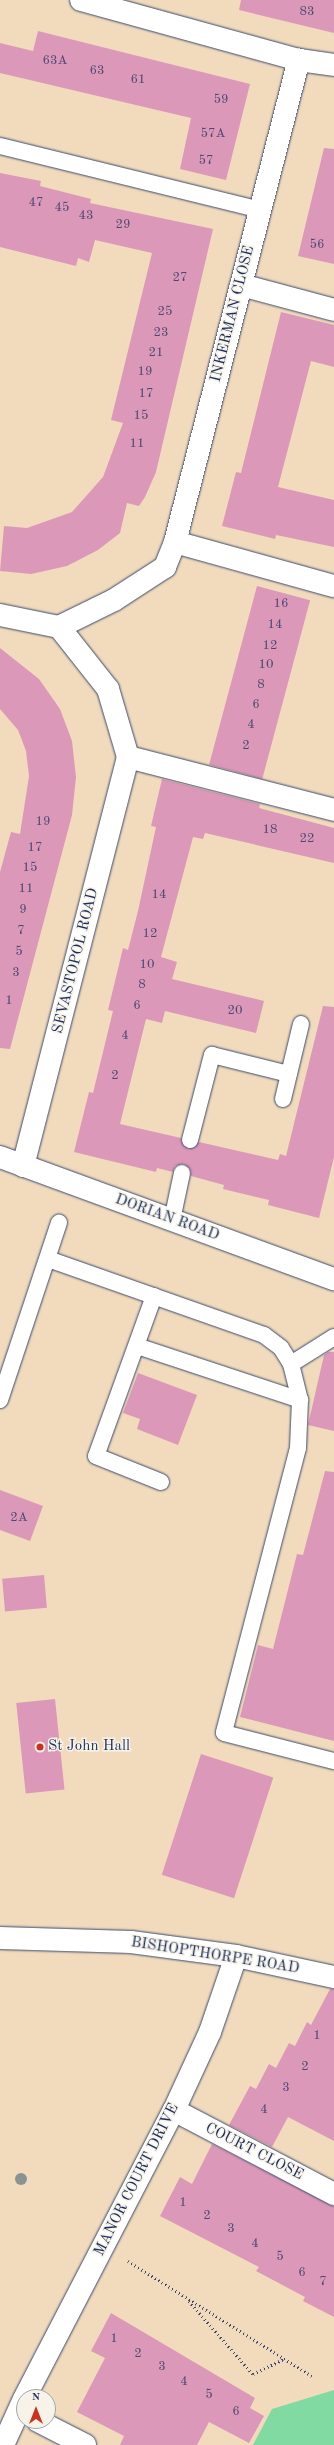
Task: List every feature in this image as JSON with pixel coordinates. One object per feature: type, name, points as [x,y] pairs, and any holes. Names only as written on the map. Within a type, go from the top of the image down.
[{"type":"street","points":[[81,0],[299,60],[334,65]]},
{"type":"street","name":"INKERMAN CLOSE","points":[[58,626],[114,600],[165,567],[175,542],[299,60]]},
{"type":"street","points":[[241,285],[334,310]]},
{"type":"street","points":[[175,542],[334,586]]},
{"type":"street","points":[[0,615],[58,626],[108,689],[128,756],[334,810]]},
{"type":"street","name":"SEVASTOPOL ROAD","points":[[23,1166],[128,756]]},
{"type":"street","name":"DORIAN ROAD","points":[[0,1157],[334,1279]]},
{"type":"street","name":"BISHOPTHORPE ROAD","points":[[0,1938],[131,1942],[236,1956],[334,1977]]},
{"type":"street","name":"MANOR COURT DRIVE","points":[[31,2389],[174,2110],[210,2032],[236,1956]]},
{"type":"street","name":"COURT CLOSE","points":[[174,2110],[334,2194]]},
{"type":"street","name":"MANOR COURT DRIVE","points":[[3,2445],[16,2419]]},
{"type":"street","points":[[54,2429],[85,2445]]},
{"type":"lane","points":[[0,146],[260,210]]},
{"type":"lane","points":[[283,1099],[301,1024]]},
{"type":"lane","points":[[190,1140],[212,1055],[289,1074]]},
{"type":"lane","points":[[172,1220],[182,1173]]},
{"type":"lane","points":[[0,1400],[59,1223]]},
{"type":"lane","points":[[48,1258],[264,1335],[281,1348],[291,1364],[300,1400],[298,1448],[224,1733],[334,1761]]},
{"type":"lane","points":[[154,1296],[96,1456],[161,1482]]},
{"type":"lane","points":[[291,1364],[334,1337]]},
{"type":"lane","points":[[136,1346],[300,1400]]},
{"type":"path","points":[[104,2246],[312,2376]]},
{"type":"path","points":[[186,2297],[253,2374],[284,2359]]},
{"type":"green space","points":[[334,2390],[334,2445],[253,2445],[272,2409]]},
{"type":"building","points":[[241,0],[334,0],[334,33],[239,10]]},
{"type":"building","points":[[38,31],[250,84],[226,180],[180,169],[191,118],[0,73],[0,43],[33,51]]},
{"type":"building","points":[[324,148],[334,149],[334,264],[298,256]]},
{"type":"building","points":[[0,173],[41,181],[40,186],[91,199],[90,203],[213,229],[156,472],[145,497],[139,506],[127,503],[120,533],[98,550],[67,566],[31,574],[0,571],[4,526],[27,528],[72,512],[103,477],[123,423],[111,420],[152,253],[95,240],[89,262],[78,258],[76,266],[0,247]]},
{"type":"building","points":[[281,312],[334,325],[334,367],[311,361],[278,487],[334,500],[334,547],[276,535],[275,539],[222,526],[236,472],[241,473]]},
{"type":"building","points":[[257,586],[310,600],[262,779],[209,765]]},
{"type":"building","points":[[0,648],[39,679],[60,709],[72,741],[76,777],[72,815],[10,1049],[0,1048],[0,872],[11,832],[20,834],[29,776],[26,751],[18,730],[0,709]]},
{"type":"building","points":[[162,779],[260,804],[259,808],[334,828],[334,863],[205,833],[203,839],[193,837],[161,957],[177,962],[172,979],[264,1001],[256,1033],[165,1011],[162,1023],[146,1019],[120,1124],[181,1138],[188,1149],[199,1142],[278,1160],[280,1154],[286,1156],[323,1006],[334,1007],[334,1157],[319,1218],[268,1205],[269,1200],[223,1189],[224,1185],[191,1176],[184,1164],[175,1166],[173,1172],[157,1168],[156,1172],[74,1152],[89,1092],[93,1093],[113,1011],[108,1010],[123,948],[128,950],[138,911],[156,827],[151,826]]},
{"type":"building","points":[[328,1352],[334,1352],[334,1431],[308,1425],[324,1355]]},
{"type":"building","points":[[138,1373],[197,1395],[178,1445],[137,1429],[140,1419],[123,1413]]},
{"type":"building","points":[[325,1471],[334,1472],[334,1741],[240,1717],[258,1645],[273,1649],[297,1554],[303,1555]]},
{"type":"building","points":[[0,1490],[43,1506],[30,1541],[0,1530]]},
{"type":"building","points":[[44,1575],[47,1608],[5,1612],[2,1579]]},
{"type":"building","name":"St John Hall","points":[[55,1699],[65,1790],[26,1794],[16,1703]]},
{"type":"building","points":[[201,1754],[273,1777],[234,1898],[162,1875]]},
{"type":"building","points":[[330,1989],[334,1989],[334,2141],[288,2117],[272,2147],[229,2125],[250,2086],[256,2089],[269,2064],[276,2068],[289,2043],[295,2046],[307,2022],[311,2025]]},
{"type":"building","points":[[212,2144],[334,2206],[334,2317],[303,2301],[305,2297],[256,2271],[259,2267],[160,2216],[180,2177],[192,2184]]},
{"type":"building","points":[[111,2313],[255,2398],[250,2408],[264,2416],[249,2443],[209,2422],[197,2445],[120,2445],[124,2436],[77,2412],[105,2358],[91,2351]]},
{"type":"place","name":"St John Hall","points":[[40,1747]]}]
